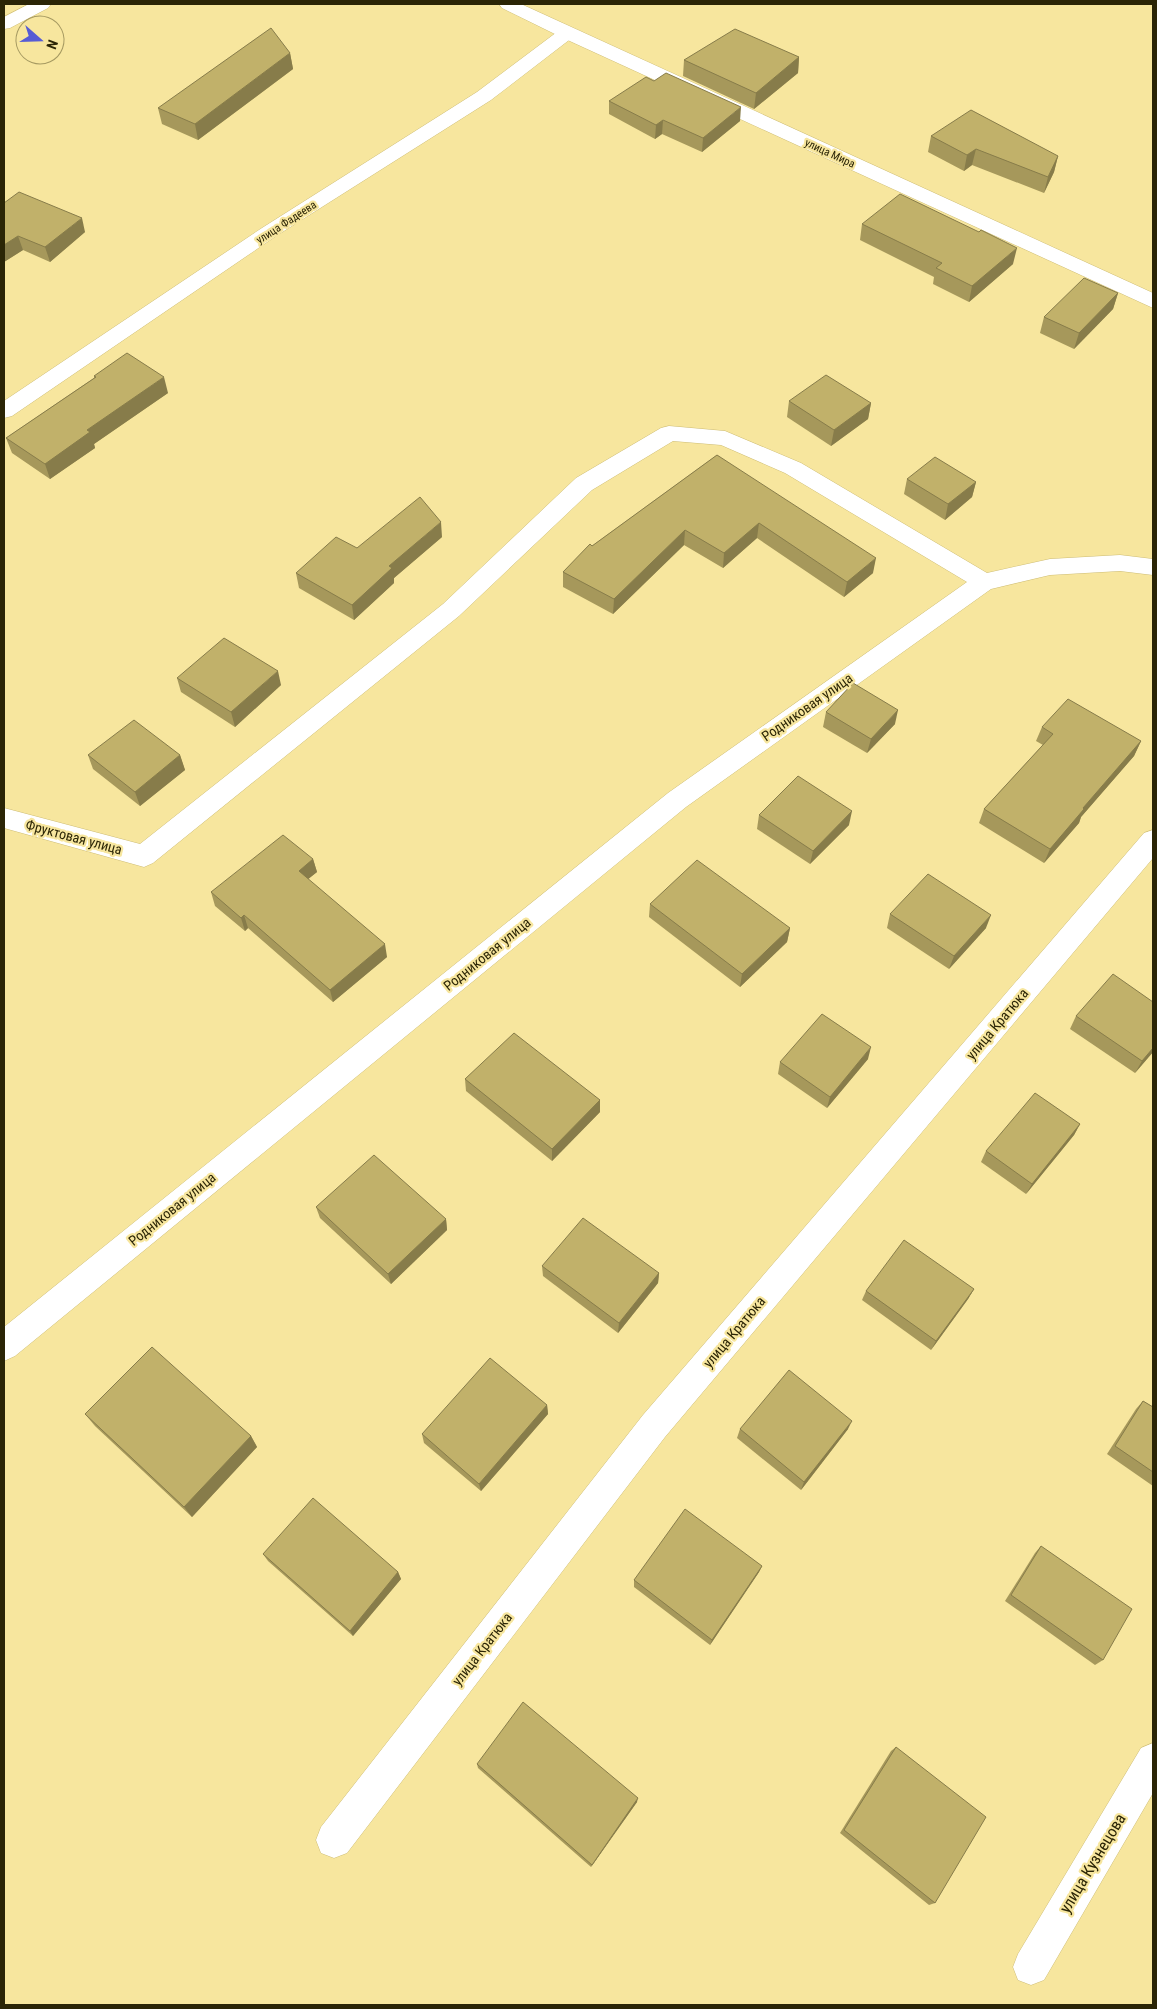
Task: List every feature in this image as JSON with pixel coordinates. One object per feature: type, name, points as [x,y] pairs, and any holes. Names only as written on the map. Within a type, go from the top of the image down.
[{"type":"street","points":[[4,24],[42,4]]},
{"type":"street","name":"улица Мира","points":[[508,4],[567,33],[1153,300]]},
{"type":"street","name":"улица Фадеева","points":[[4,411],[269,232],[484,96],[567,33]]},
{"type":"street","name":"Фруктовая улица","points":[[4,818],[144,856],[451,610],[584,484],[668,433],[725,438],[793,468],[984,582]]},
{"type":"street","name":"Родниковая улица","points":[[4,1346],[677,800],[984,582],[1050,567],[1120,563],[1153,567]]},
{"type":"street","name":"улица Кратюка","points":[[334,1840],[654,1426],[1153,840]]},
{"type":"street","name":"улица Кузнецова","points":[[1031,1966],[1153,1760]]},
{"type":"building","points":[[271,28],[290,53],[195,124],[158,108]]},
{"type":"building","points":[[735,29],[799,57],[756,93],[684,60]]},
{"type":"building","points":[[666,73],[741,107],[703,138],[663,120],[656,125],[609,101],[646,77],[654,81]]},
{"type":"building","points":[[971,110],[1058,156],[1048,177],[976,149],[967,155],[931,136]]},
{"type":"building","points":[[19,192],[82,218],[45,247],[18,236],[4,245],[4,203]]},
{"type":"building","points":[[900,194],[1017,248],[972,286],[936,268],[942,263],[862,224]]},
{"type":"building","points":[[1084,278],[1118,293],[1079,333],[1044,317]]},
{"type":"building","points":[[127,353],[164,377],[87,430],[90,432],[45,464],[6,438],[96,377],[94,376]]},
{"type":"building","points":[[826,375],[871,403],[834,430],[789,401]]},
{"type":"building","points":[[717,455],[876,558],[847,582],[759,523],[724,553],[685,530],[614,599],[563,572],[590,544],[592,546]]},
{"type":"building","points":[[935,457],[976,482],[948,504],[907,479]]},
{"type":"building","points":[[420,497],[441,522],[389,566],[392,568],[352,605],[296,573],[336,537],[357,548]]},
{"type":"building","points":[[224,638],[278,671],[231,712],[177,678]]},
{"type":"building","points":[[853,683],[898,710],[871,739],[826,712]]},
{"type":"building","points":[[1068,699],[1141,741],[1050,849],[984,809],[1053,734],[1042,727]]},
{"type":"building","points":[[134,720],[180,755],[135,792],[88,755]]},
{"type":"building","points":[[798,776],[852,811],[813,851],[759,815]]},
{"type":"building","points":[[283,835],[313,859],[299,871],[385,944],[330,990],[244,915],[241,918],[211,892]]},
{"type":"building","points":[[697,860],[790,928],[742,974],[650,904]]},
{"type":"building","points":[[928,874],[991,915],[954,956],[890,914]]},
{"type":"building","points":[[1113,974],[1153,1002],[1153,1048],[1142,1061],[1076,1016]]},
{"type":"building","points":[[822,1014],[871,1047],[830,1097],[780,1062]]},
{"type":"building","points":[[514,1033],[600,1100],[552,1149],[465,1079]]},
{"type":"building","points":[[1035,1093],[1080,1124],[1032,1184],[986,1151]]},
{"type":"building","points":[[374,1155],[446,1219],[388,1274],[316,1207]]},
{"type":"building","points":[[583,1218],[659,1273],[619,1323],[542,1266]]},
{"type":"building","points":[[904,1240],[974,1289],[936,1341],[866,1291]]},
{"type":"building","points":[[152,1347],[251,1436],[184,1507],[85,1414]]},
{"type":"building","points":[[490,1358],[547,1405],[479,1484],[422,1434]]},
{"type":"building","points":[[789,1370],[852,1421],[804,1482],[740,1429]]},
{"type":"building","points":[[1143,1401],[1153,1407],[1153,1472],[1115,1446]]},
{"type":"building","points":[[313,1498],[398,1572],[350,1631],[263,1554]]},
{"type":"building","points":[[685,1509],[762,1566],[712,1640],[634,1580]]},
{"type":"building","points":[[1041,1546],[1132,1609],[1103,1660],[1011,1595]]},
{"type":"building","points":[[523,1702],[638,1798],[592,1865],[477,1764]]},
{"type":"building","points":[[896,1747],[986,1817],[935,1903],[844,1830]]}]
